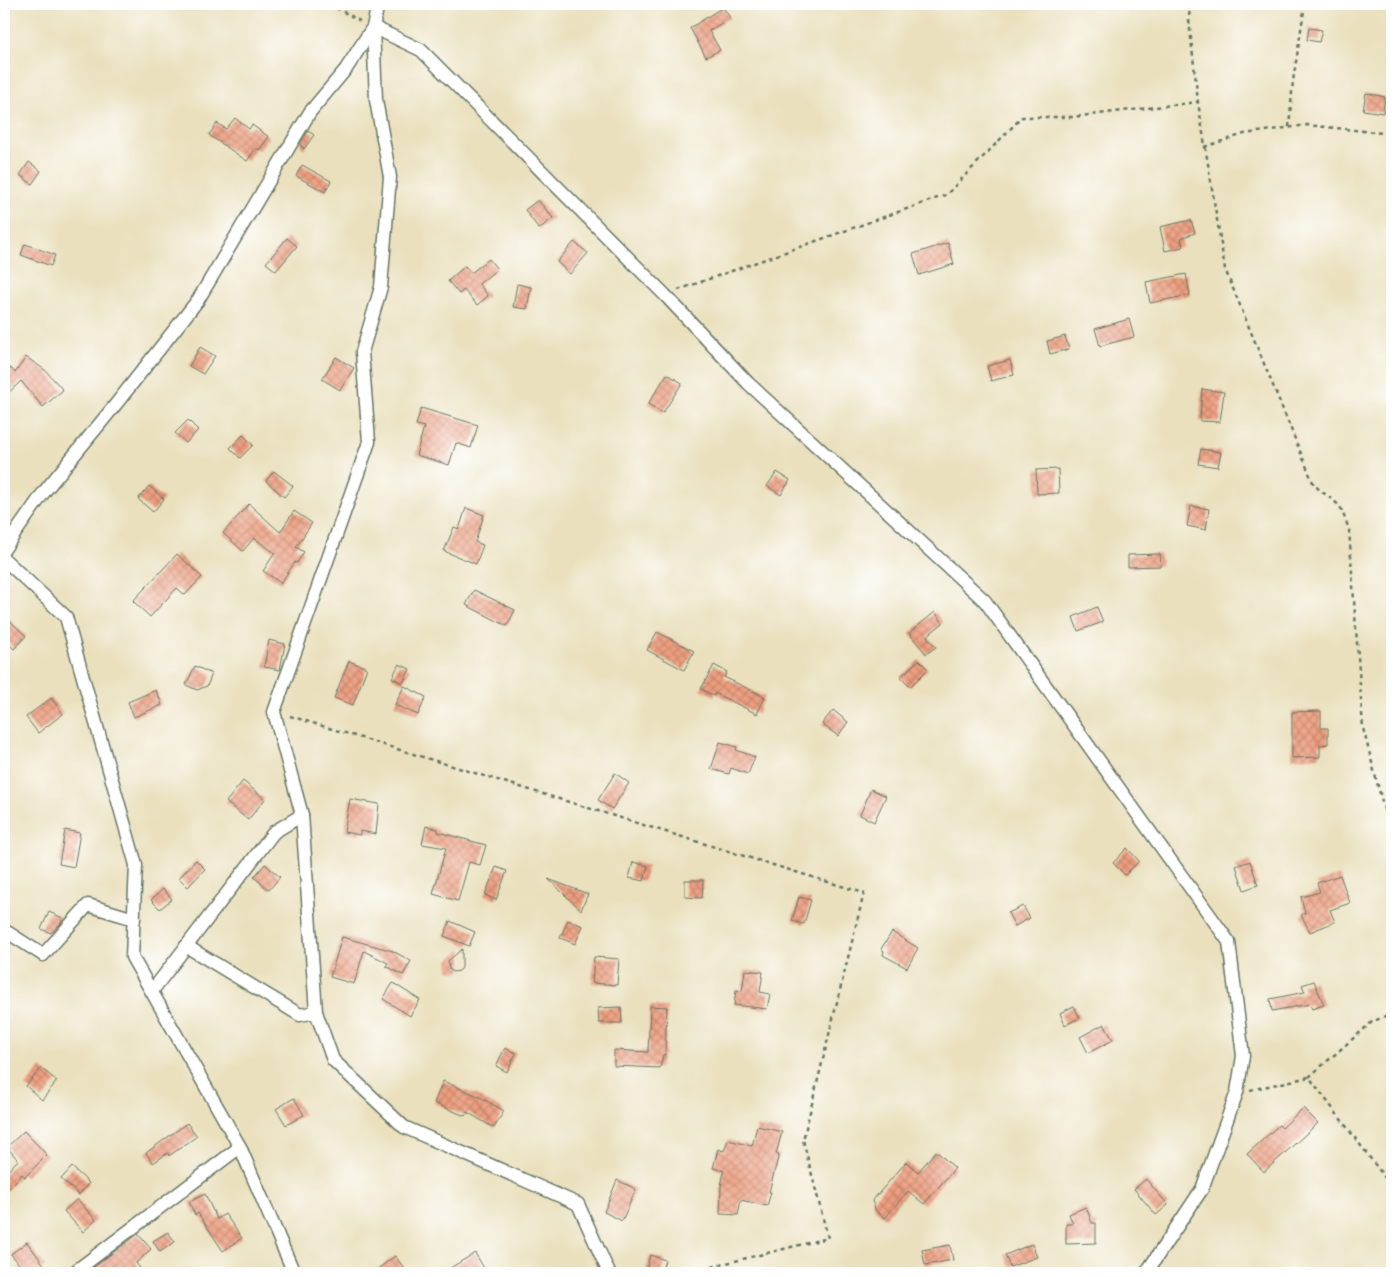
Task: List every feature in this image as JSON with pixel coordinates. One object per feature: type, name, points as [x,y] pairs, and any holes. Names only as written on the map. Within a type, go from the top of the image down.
[{"type":"street","points":[[378,4],[372,28],[376,100],[390,178],[381,287],[362,352],[369,442],[274,712],[302,815],[316,1012],[333,1060],[404,1126],[578,1204],[609,1273]]},
{"type":"street","points":[[372,28],[421,50],[665,295],[748,383],[985,600],[1229,942],[1243,1056],[1237,1092],[1202,1189],[1146,1273]]},
{"type":"street","points":[[4,549],[44,492],[198,300],[310,112],[346,69],[372,28]]},
{"type":"street","points":[[4,559],[66,617],[136,865],[132,957],[240,1147],[294,1273]]},
{"type":"street","points":[[152,991],[274,832],[302,815]]},
{"type":"street","points":[[4,930],[42,955],[88,905],[134,919]]},
{"type":"street","points":[[186,946],[300,1015],[316,1012]]},
{"type":"street","points":[[73,1273],[240,1147]]},
{"type":"path","points":[[329,4],[372,28]]},
{"type":"path","points":[[1190,4],[1189,20],[1198,102],[1225,269],[1314,485],[1340,506],[1349,529],[1363,728],[1392,840]]},
{"type":"path","points":[[1289,127],[1293,81],[1305,4]]},
{"type":"path","points":[[665,295],[946,195],[1022,117],[1073,117],[1198,102]]},
{"type":"path","points":[[1204,146],[1244,134],[1306,125],[1392,134]]},
{"type":"path","points":[[274,712],[864,893],[803,1140],[828,1238],[686,1273]]},
{"type":"path","points":[[1237,1092],[1309,1077],[1372,1022],[1392,1013]]},
{"type":"path","points":[[1309,1077],[1392,1187]]},
{"type":"building","points":[[723,7],[730,18],[709,31],[720,50],[706,57],[690,28]]},
{"type":"building","points":[[1309,28],[1322,30],[1319,42],[1307,40]]},
{"type":"building","points":[[1366,93],[1385,97],[1383,113],[1363,110]]},
{"type":"building","points":[[235,118],[249,129],[252,125],[269,137],[259,150],[256,148],[247,161],[209,135],[217,123],[226,129]]},
{"type":"building","points":[[308,131],[314,135],[304,149],[300,145]]},
{"type":"building","points":[[29,162],[41,171],[32,184],[20,175]]},
{"type":"building","points":[[302,165],[331,181],[325,192],[296,176]]},
{"type":"building","points":[[538,200],[553,218],[539,229],[525,210]]},
{"type":"building","points":[[1191,220],[1195,233],[1181,238],[1183,247],[1165,251],[1160,227]]},
{"type":"building","points":[[287,238],[297,246],[276,271],[266,263]]},
{"type":"building","points":[[574,242],[588,253],[570,274],[557,262]]},
{"type":"building","points":[[948,243],[954,264],[919,275],[913,254]]},
{"type":"building","points":[[25,244],[55,255],[51,266],[21,255]]},
{"type":"building","points":[[489,259],[497,269],[479,284],[488,296],[477,305],[464,290],[459,294],[448,281],[465,266],[471,273]]},
{"type":"building","points":[[1186,274],[1190,295],[1150,303],[1146,282]]},
{"type":"building","points":[[517,284],[531,287],[527,309],[513,307]]},
{"type":"building","points":[[1129,319],[1134,337],[1100,346],[1095,329]]},
{"type":"building","points":[[1065,336],[1069,349],[1050,354],[1047,341]]},
{"type":"building","points":[[200,347],[215,356],[203,374],[189,366]]},
{"type":"building","points":[[26,357],[45,370],[63,390],[43,407],[21,381],[4,397],[4,375],[11,368],[15,373]]},
{"type":"building","points":[[336,357],[354,368],[340,390],[322,379]]},
{"type":"building","points":[[1010,360],[1014,375],[991,381],[987,366]]},
{"type":"building","points":[[667,374],[682,383],[663,413],[648,404]]},
{"type":"building","points":[[1202,389],[1224,392],[1220,422],[1200,421]]},
{"type":"building","points":[[421,408],[478,425],[471,448],[456,443],[449,465],[416,455],[424,427],[416,425]]},
{"type":"building","points":[[188,420],[198,430],[186,443],[175,433]]},
{"type":"building","points":[[243,435],[253,445],[240,458],[230,448]]},
{"type":"building","points":[[1201,449],[1221,452],[1218,467],[1198,464]]},
{"type":"building","points":[[1058,469],[1059,493],[1037,494],[1036,470]]},
{"type":"building","points":[[274,471],[293,486],[284,497],[266,481]]},
{"type":"building","points":[[777,472],[790,480],[781,495],[767,486]]},
{"type":"building","points":[[149,486],[164,499],[153,512],[138,499]]},
{"type":"building","points":[[249,504],[280,532],[294,511],[312,523],[296,547],[304,552],[281,583],[263,571],[275,553],[254,538],[243,551],[223,533]]},
{"type":"building","points":[[1191,506],[1209,509],[1206,530],[1187,526]]},
{"type":"building","points":[[466,508],[484,515],[475,542],[483,545],[476,564],[444,551],[454,527],[459,529]]},
{"type":"building","points":[[177,554],[202,577],[185,595],[177,588],[150,617],[133,601]]},
{"type":"building","points":[[1160,554],[1161,566],[1128,567],[1128,555]]},
{"type":"building","points":[[474,590],[515,610],[507,626],[466,605]]},
{"type":"building","points":[[1097,607],[1103,622],[1078,631],[1073,617]]},
{"type":"building","points":[[935,612],[943,623],[927,636],[936,647],[926,654],[909,633]]},
{"type":"building","points":[[4,615],[26,636],[14,649],[4,639]]},
{"type":"building","points":[[657,632],[694,651],[684,670],[647,650]]},
{"type":"building","points":[[269,640],[285,644],[280,670],[264,667]]},
{"type":"building","points":[[919,660],[928,669],[910,687],[900,677]]},
{"type":"building","points":[[349,661],[367,668],[353,705],[334,698]]},
{"type":"building","points":[[399,664],[410,669],[403,683],[392,678]]},
{"type":"building","points":[[714,665],[727,672],[724,677],[765,697],[757,714],[715,693],[714,696],[701,689]]},
{"type":"building","points":[[195,666],[212,674],[207,686],[197,690],[186,685]]},
{"type":"building","points":[[404,686],[426,697],[418,715],[395,705]]},
{"type":"building","points":[[156,690],[162,705],[134,717],[128,702]]},
{"type":"building","points":[[51,698],[63,714],[38,733],[26,717]]},
{"type":"building","points":[[833,710],[848,722],[838,736],[822,724]]},
{"type":"building","points":[[1321,711],[1321,728],[1328,728],[1328,744],[1320,745],[1320,757],[1292,758],[1292,712]]},
{"type":"building","points":[[720,742],[737,747],[736,750],[755,757],[748,774],[731,768],[729,774],[711,769]]},
{"type":"building","points":[[615,773],[629,783],[612,809],[598,800]]},
{"type":"building","points":[[243,781],[265,799],[248,820],[226,802]]},
{"type":"building","points":[[871,789],[886,796],[874,822],[860,815]]},
{"type":"building","points":[[350,799],[379,804],[376,834],[360,831],[360,835],[344,832]]},
{"type":"building","points":[[426,826],[438,829],[438,832],[486,845],[480,865],[469,862],[458,901],[433,894],[446,848],[422,844]]},
{"type":"building","points":[[65,830],[80,833],[74,867],[59,864]]},
{"type":"building","points":[[1127,848],[1139,861],[1125,875],[1113,863]]},
{"type":"building","points":[[196,860],[205,869],[188,887],[179,878]]},
{"type":"building","points":[[1250,861],[1258,885],[1244,890],[1236,866]]},
{"type":"building","points":[[633,862],[648,866],[644,881],[629,878]]},
{"type":"building","points":[[265,864],[280,877],[269,890],[254,877]]},
{"type":"building","points":[[496,867],[507,871],[496,900],[485,895]]},
{"type":"building","points":[[1340,875],[1350,903],[1330,910],[1335,922],[1310,932],[1301,915],[1305,913],[1301,897],[1320,892],[1317,883]]},
{"type":"building","points":[[548,879],[588,894],[581,910]]},
{"type":"building","points":[[685,880],[703,880],[702,898],[685,897]]},
{"type":"building","points":[[163,889],[172,899],[160,909],[151,900]]},
{"type":"building","points":[[799,897],[811,900],[804,924],[792,921]]},
{"type":"building","points":[[1023,906],[1030,918],[1015,926],[1008,913]]},
{"type":"building","points":[[49,912],[63,918],[61,923],[51,933],[41,929]]},
{"type":"building","points":[[568,920],[583,926],[575,944],[560,938]]},
{"type":"building","points":[[450,921],[475,932],[469,946],[444,936]]},
{"type":"building","points":[[892,932],[918,948],[907,968],[883,955],[884,951],[881,949]]},
{"type":"building","points":[[342,937],[393,951],[411,961],[403,975],[386,966],[388,963],[364,951],[354,984],[330,977]]},
{"type":"building","points":[[462,949],[462,968],[459,971],[453,972],[449,969],[448,961]]},
{"type":"building","points":[[594,957],[619,959],[617,985],[592,983]]},
{"type":"building","points":[[745,970],[763,972],[760,992],[770,994],[767,1009],[734,1005],[736,990],[742,991]]},
{"type":"building","points":[[1314,981],[1324,1005],[1312,1009],[1310,1004],[1272,1011],[1270,999],[1305,992],[1302,985]]},
{"type":"building","points":[[393,983],[420,1000],[410,1016],[383,999]]},
{"type":"building","points":[[650,1006],[667,1007],[665,1055],[663,1055],[660,1068],[614,1066],[614,1050],[648,1052]]},
{"type":"building","points":[[1074,1006],[1080,1018],[1065,1025],[1060,1013]]},
{"type":"building","points":[[621,1007],[622,1023],[599,1023],[598,1008]]},
{"type":"building","points":[[1104,1024],[1113,1040],[1088,1053],[1080,1037]]},
{"type":"building","points":[[505,1048],[516,1053],[507,1072],[496,1066]]},
{"type":"building","points":[[41,1068],[57,1081],[42,1100],[26,1086]]},
{"type":"building","points":[[443,1081],[478,1096],[504,1111],[494,1128],[467,1112],[465,1116],[434,1103]]},
{"type":"building","points":[[294,1098],[304,1115],[286,1125],[276,1109]]},
{"type":"building","points":[[1303,1108],[1318,1123],[1264,1172],[1247,1154],[1279,1125],[1282,1128]]},
{"type":"building","points":[[187,1123],[197,1136],[169,1156],[168,1153],[153,1163],[146,1153]]},
{"type":"building","points":[[757,1126],[782,1132],[776,1154],[779,1154],[767,1206],[741,1200],[738,1215],[720,1214],[721,1186],[724,1171],[713,1168],[718,1149],[724,1151],[728,1140],[752,1146]]},
{"type":"building","points":[[24,1131],[47,1155],[25,1177],[22,1174],[4,1194],[4,1175],[18,1160],[7,1147]]},
{"type":"building","points":[[936,1151],[955,1168],[924,1204],[908,1191],[885,1218],[876,1211],[872,1201],[906,1162],[918,1172]]},
{"type":"building","points":[[72,1167],[89,1183],[79,1195],[61,1179]]},
{"type":"building","points":[[1146,1179],[1168,1205],[1156,1215],[1134,1189]]},
{"type":"building","points":[[617,1180],[636,1189],[622,1221],[604,1212]]},
{"type":"building","points":[[205,1194],[217,1219],[225,1214],[242,1238],[223,1251],[198,1213],[195,1215],[189,1202]]},
{"type":"building","points":[[77,1199],[96,1220],[83,1232],[64,1211]]},
{"type":"building","points":[[1086,1207],[1092,1223],[1096,1223],[1096,1243],[1066,1244],[1066,1224],[1073,1224],[1069,1214]]},
{"type":"building","points":[[168,1232],[175,1242],[160,1252],[153,1241]]},
{"type":"building","points":[[138,1234],[151,1249],[136,1263],[144,1273],[86,1273]]},
{"type":"building","points":[[27,1242],[45,1266],[36,1273],[26,1273],[11,1254]]},
{"type":"building","points":[[1032,1244],[1037,1257],[1010,1267],[1005,1255]]},
{"type":"building","points":[[950,1245],[953,1260],[925,1265],[922,1250]]},
{"type":"building","points":[[475,1253],[487,1273],[442,1273]]},
{"type":"building","points":[[650,1255],[665,1260],[661,1273],[645,1273]]},
{"type":"building","points":[[395,1256],[408,1273],[372,1273]]}]
